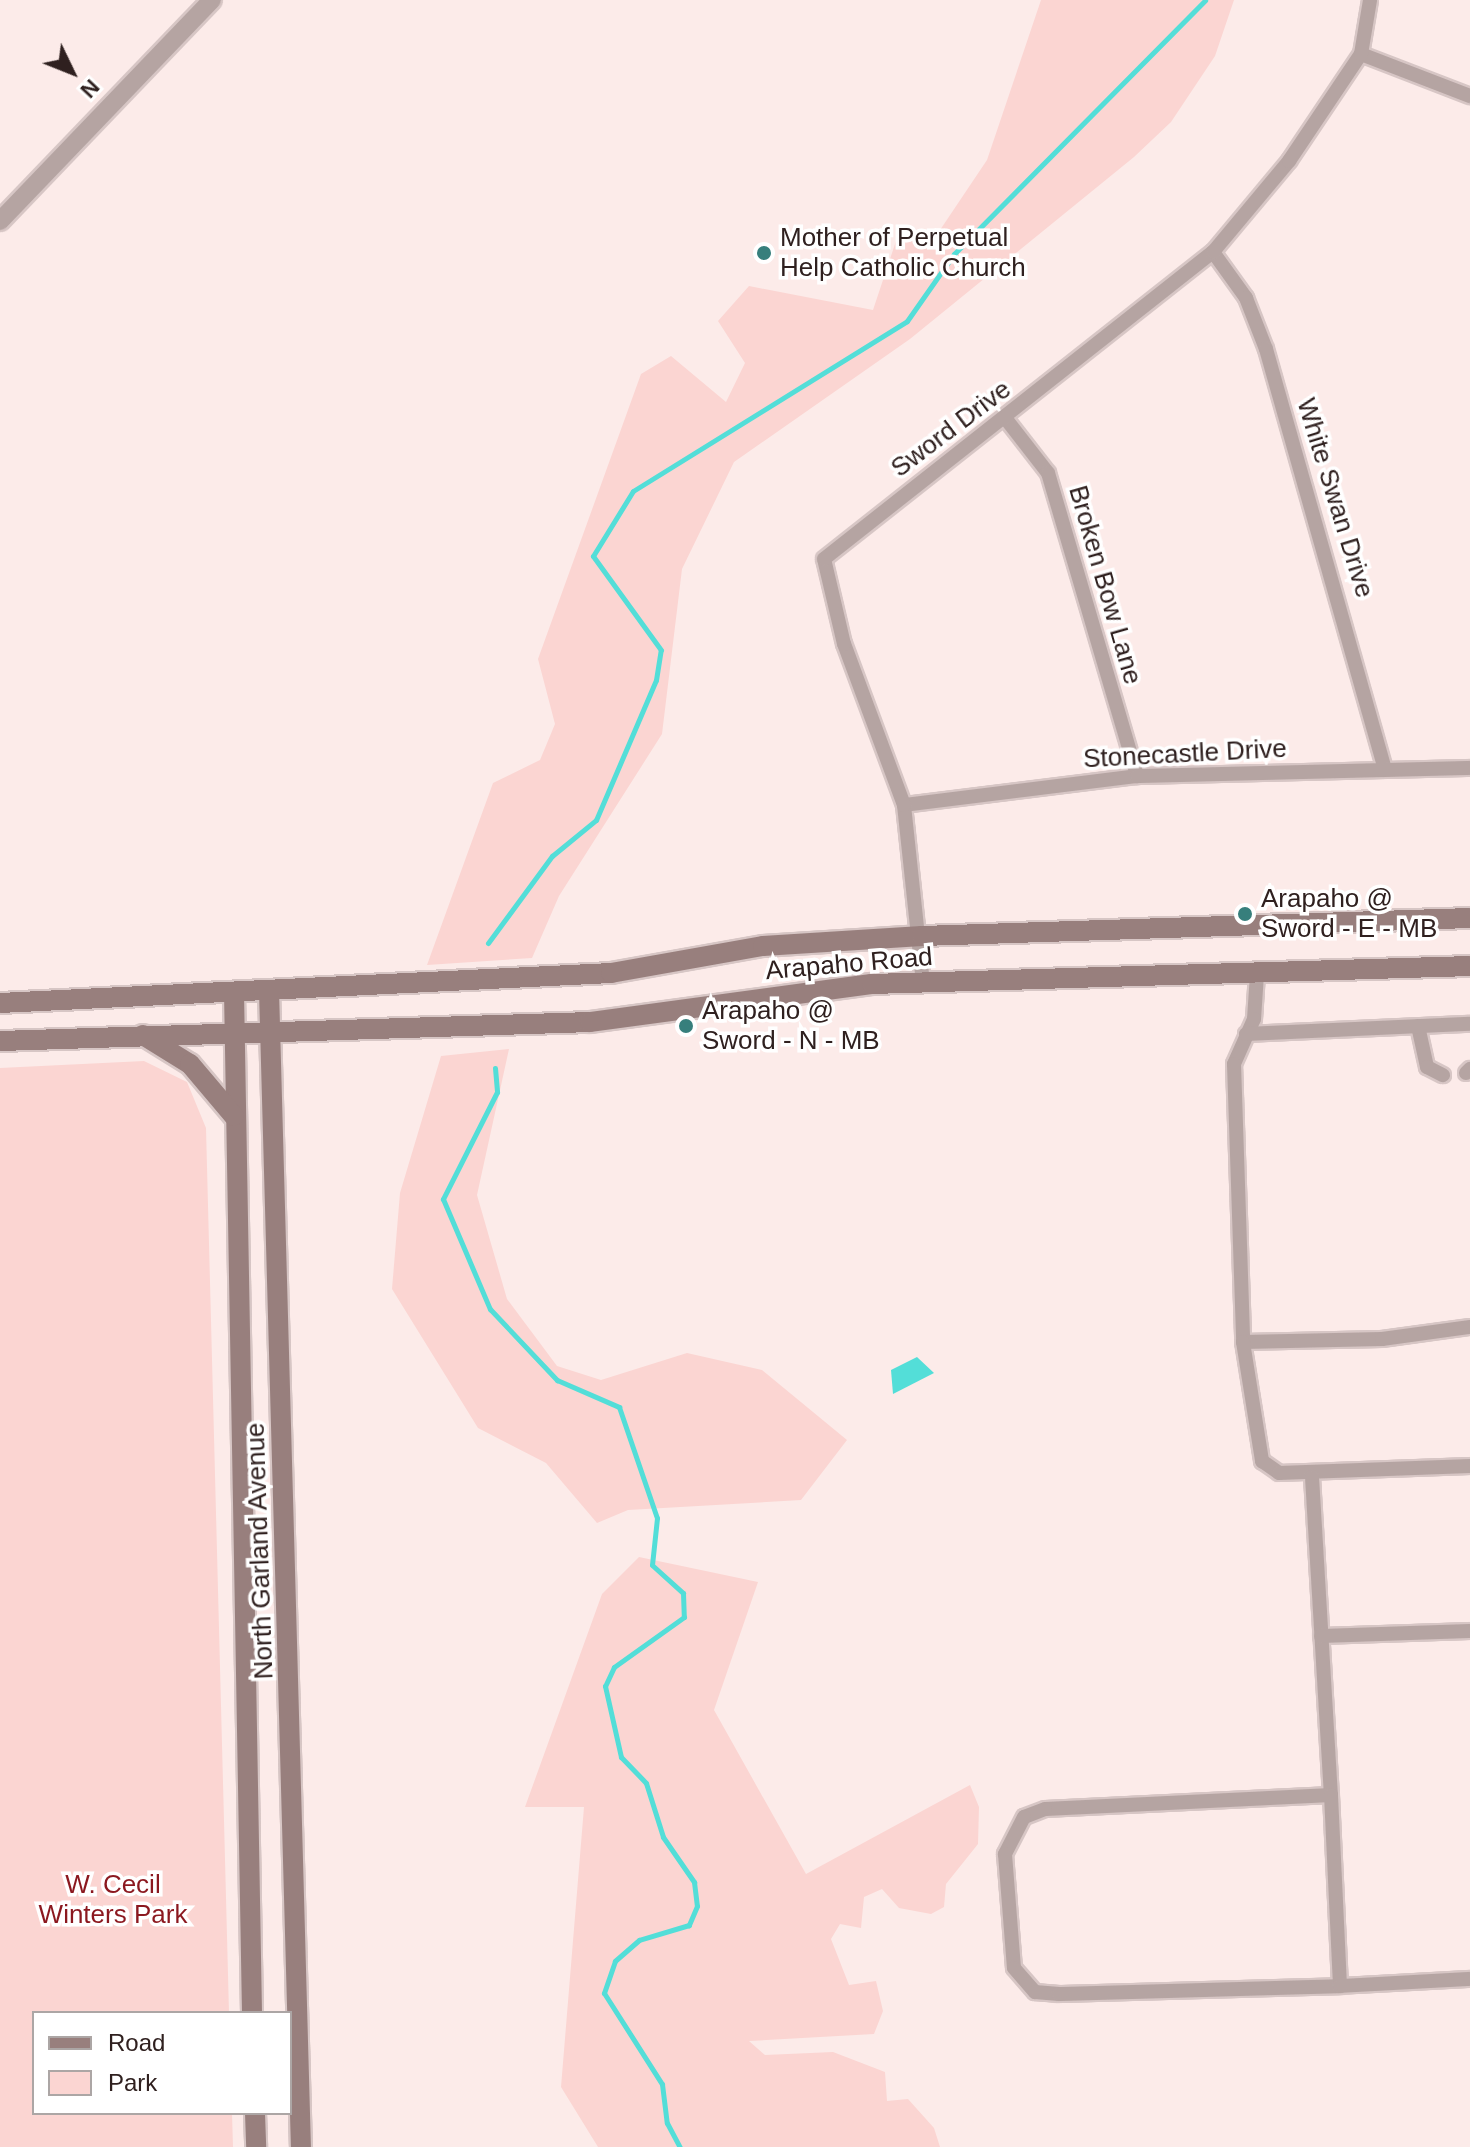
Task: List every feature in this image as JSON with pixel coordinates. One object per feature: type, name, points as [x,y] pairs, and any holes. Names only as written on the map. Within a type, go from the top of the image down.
[{"type":"main road","name":"Arapaho Road","points":[[269,990],[611,973],[763,946],[922,936],[1470,918]]},
{"type":"main road","name":"Arapaho Road","points":[[234,1031],[590,1022],[772,994],[923,983],[1470,966]]},
{"type":"main road","points":[[0,1003],[269,990]]},
{"type":"main road","name":"North Garland Avenue","points":[[269,990],[301,2147]]},
{"type":"main road","name":"North Garland Avenue","points":[[234,992],[252,2011]]},
{"type":"main road","points":[[0,1041],[234,1031]]},
{"type":"main road","points":[[143,1035],[196,1070],[234,1116]]},
{"type":"main road","points":[[255,2115],[256,2147]]},
{"type":"street","points":[[0,221],[212,0]]},
{"type":"street","name":"Sword Drive","points":[[923,983],[922,936],[904,805],[844,644],[824,559],[1006,419],[1213,252],[1289,161],[1361,54],[1370,0]]},
{"type":"street","points":[[1361,54],[1470,96]]},
{"type":"street","name":"White Swan Drive","points":[[1213,252],[1246,298],[1266,349],[1385,770]]},
{"type":"street","name":"Broken Bow Lane","points":[[1006,419],[1048,473],[1137,776]]},
{"type":"street","name":"Stonecastle Drive","points":[[904,805],[1137,776],[1470,768]]},
{"type":"street","points":[[1257,974],[1254,1019],[1234,1064],[1243,1342],[1262,1461],[1279,1473],[1312,1477],[1470,1466]]},
{"type":"street","points":[[1246,1034],[1470,1024]]},
{"type":"street","points":[[1418,1026],[1427,1067],[1443,1075]]},
{"type":"street","points":[[1243,1342],[1382,1339],[1470,1327]]},
{"type":"street","points":[[1312,1477],[1340,1986]]},
{"type":"street","points":[[1321,1636],[1470,1631]]},
{"type":"street","points":[[1331,1795],[1045,1809],[1024,1817],[1005,1854],[1014,1968],[1035,1992],[1340,1986],[1470,1979]]},
{"type":"green space","points":[[1041,0],[1234,0],[1215,56],[1171,122],[1134,157],[910,339],[734,462],[682,569],[662,734],[559,896],[532,958],[427,965],[493,783],[540,760],[555,724],[538,659],[641,374],[671,356],[726,402],[745,363],[718,321],[749,286],[873,310],[898,235],[934,239],[987,160]]},
{"type":"green space","points":[[509,1049],[477,1195],[507,1299],[557,1366],[601,1380],[687,1353],[762,1370],[847,1440],[801,1500],[628,1510],[597,1523],[546,1463],[478,1428],[392,1289],[400,1193],[441,1056]]},
{"type":"green space","name":"W. Cecil Winters Park","points":[[144,1061],[187,1082],[206,1128],[229,2011],[32,2011],[32,2115],[232,2115],[233,2147],[0,2147],[0,1068]]},
{"type":"green space","points":[[639,1557],[758,1582],[714,1710],[806,1874],[970,1785],[979,1807],[978,1844],[946,1884],[944,1907],[931,1914],[899,1908],[882,1889],[864,1897],[861,1928],[840,1924],[831,1939],[849,1985],[876,1981],[883,2011],[874,2034],[749,2041],[765,2055],[833,2052],[885,2072],[887,2101],[908,2099],[934,2128],[940,2147],[598,2147],[561,2087],[584,1807],[525,1807],[602,1594]]},
{"type":"water","points":[[917,1357],[934,1373],[893,1394],[891,1370]]},
{"type":"waterway","points":[[488,943],[552,856],[596,820],[656,680],[661,650],[593,556],[633,491],[907,321],[954,254],[1205,0]]},
{"type":"waterway","points":[[495,1068],[497,1092],[443,1199],[490,1309],[557,1380],[619,1407],[657,1518],[652,1565],[683,1593],[684,1617],[614,1667],[605,1686],[621,1757],[646,1783],[663,1837],[694,1882],[697,1906],[689,1925],[639,1940],[615,1961],[604,1993],[662,2084],[667,2123],[680,2147]]},
{"type":"place","name":"Mother of Perpetual Help Catholic Church","points":[[764,253]]},
{"type":"place","name":"Arapaho @ Sword - E - MB","points":[[1245,914]]},
{"type":"place","name":"Arapaho @ Sword - N - MB","points":[[686,1026]]}]
